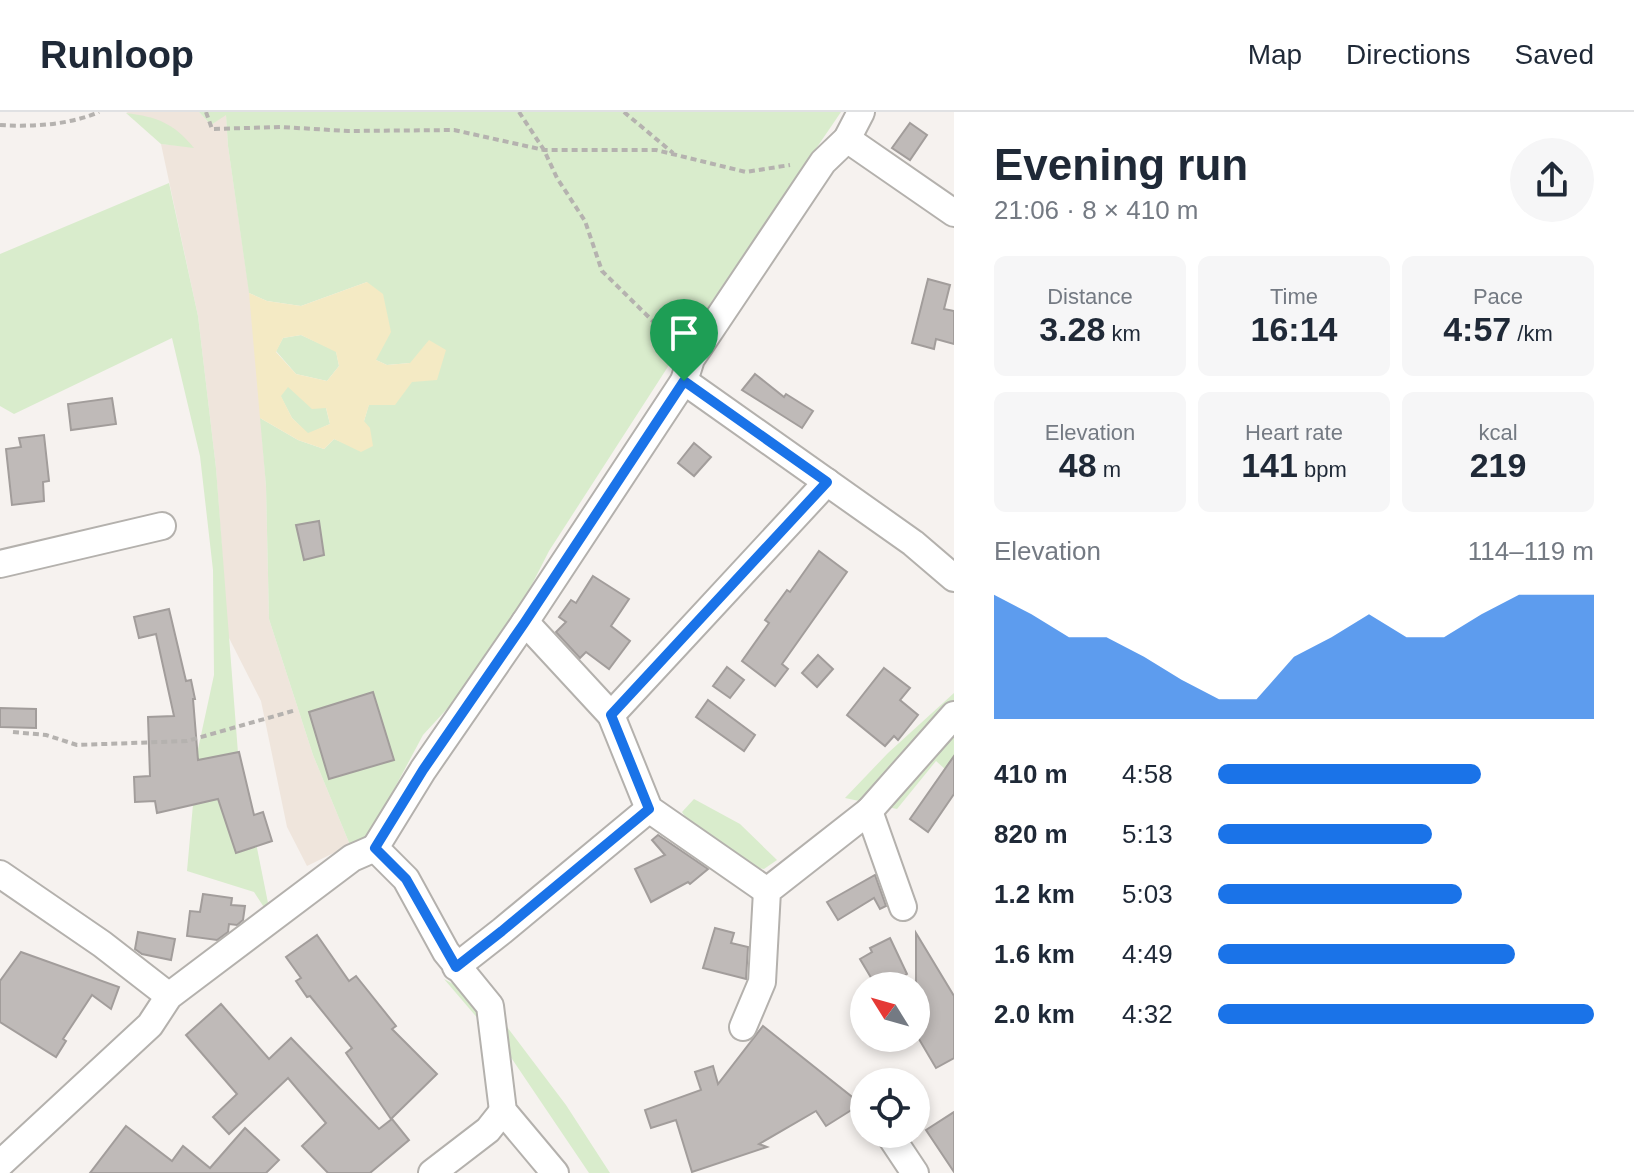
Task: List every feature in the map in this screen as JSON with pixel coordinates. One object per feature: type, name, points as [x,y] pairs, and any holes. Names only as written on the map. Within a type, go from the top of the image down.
[{"type":"street","points":[[0,1164],[150,1025],[169,996],[352,858],[375,848],[423,770],[525,622],[823,162],[847,139],[861,112]]},
{"type":"street","points":[[847,139],[954,213]]},
{"type":"street","points":[[687,370],[827,482],[913,543],[954,578]]},
{"type":"street","points":[[611,715],[827,482]]},
{"type":"street","points":[[0,564],[162,526]]},
{"type":"street","points":[[525,622],[611,715],[649,809],[767,891]]},
{"type":"street","points":[[743,1027],[762,982],[767,891],[869,811],[954,715]]},
{"type":"street","points":[[456,967],[649,809]]},
{"type":"street","points":[[869,811],[903,907]]},
{"type":"street","points":[[375,848],[406,879],[456,967],[490,1006],[503,1111],[555,1173]]},
{"type":"street","points":[[0,874],[102,944],[169,996]]},
{"type":"street","points":[[432,1173],[488,1130],[503,1111]]},
{"type":"street","points":[[898,1148],[915,1173]]},
{"type":"path","points":[[0,125],[26,127],[99,112]]},
{"type":"path","points":[[206,112],[212,129],[454,130],[544,150],[656,150],[746,172],[823,162]]},
{"type":"path","points":[[519,112],[585,221],[602,271],[687,370]]},
{"type":"path","points":[[624,112],[675,155]]},
{"type":"path","points":[[13,732],[46,735],[77,745],[187,741],[296,710]]},
{"type":"shaded area","points":[[126,112],[199,112],[211,125],[226,114],[253,318],[266,486],[269,619],[313,755],[350,845],[307,866],[287,827],[261,701],[228,636],[216,468],[198,316],[161,144],[193,147]]},
{"type":"green space","points":[[199,112],[841,112],[680,348],[549,551],[523,602],[457,698],[423,735],[384,808],[379,839],[350,845],[313,755],[269,619],[266,486],[260,418],[298,440],[324,449],[334,439],[349,445],[364,421],[369,404],[410,363],[387,365],[376,360],[367,282],[301,306],[267,301],[249,293],[226,115],[211,125]]},
{"type":"green space","points":[[126,113],[164,123],[194,148],[161,144]]},
{"type":"green space","points":[[169,183],[198,316],[216,468],[238,753],[271,918],[254,892],[187,871],[198,749],[214,675],[213,570],[200,456],[172,338],[14,414],[0,406],[0,254]]},
{"type":"green space","points":[[301,335],[336,351],[339,366],[327,381],[296,374],[276,351],[283,338]]},
{"type":"green space","points":[[288,386],[326,408],[330,424],[308,434],[292,418],[280,395]]},
{"type":"green space","points":[[954,693],[954,777],[936,761],[897,809],[845,798],[888,753]]},
{"type":"green space","points":[[694,799],[740,824],[777,860],[764,869],[732,863],[703,842],[682,812]]},
{"type":"green space","points":[[444,979],[489,1003],[566,1105],[610,1173],[589,1173],[510,1056]]},
{"type":"sand","points":[[367,282],[383,294],[391,332],[376,360],[387,365],[410,363],[429,340],[446,350],[437,380],[412,382],[395,405],[369,405],[364,421],[370,428],[373,446],[361,452],[334,439],[324,449],[298,440],[260,418],[249,293],[267,301],[301,306]],"holes":[[[301,335],[336,352],[339,366],[327,381],[296,374],[276,352],[283,338]],[[288,387],[312,409],[326,408],[330,424],[308,433],[292,418],[281,396]]]},
{"type":"building","points":[[910,123],[927,135],[910,160],[892,148]]},
{"type":"building","points":[[928,279],[950,285],[944,309],[954,311],[954,344],[936,339],[934,349],[912,343]]},
{"type":"building","points":[[755,374],[784,397],[786,394],[813,411],[802,428],[742,390]]},
{"type":"building","points":[[112,398],[116,424],[71,430],[68,404]]},
{"type":"building","points":[[44,435],[49,481],[43,482],[44,501],[12,505],[6,449],[21,447],[19,438]]},
{"type":"building","points":[[694,443],[711,457],[694,476],[678,463]]},
{"type":"building","points":[[319,521],[324,555],[304,560],[296,525]]},
{"type":"building","points":[[819,551],[847,572],[782,664],[788,669],[775,686],[742,661],[769,623],[765,620],[787,590],[790,592]]},
{"type":"building","points":[[593,576],[629,599],[611,626],[630,641],[609,669],[586,652],[580,658],[556,632],[566,622],[559,617],[571,600],[576,603]]},
{"type":"building","points":[[169,609],[186,681],[191,680],[195,699],[198,760],[239,752],[254,815],[263,812],[272,841],[236,853],[218,799],[157,813],[155,801],[135,802],[134,777],[150,776],[148,717],[174,716],[156,634],[139,638],[134,617]]},
{"type":"building","points":[[818,655],[833,669],[817,687],[802,673]]},
{"type":"building","points":[[727,667],[744,680],[730,698],[713,686]]},
{"type":"building","points":[[884,668],[910,688],[900,700],[918,715],[898,740],[894,736],[885,746],[847,715]]},
{"type":"building","points":[[373,692],[394,760],[329,779],[309,712]]},
{"type":"building","points":[[708,700],[755,735],[744,751],[696,717]]},
{"type":"building","points":[[0,708],[36,709],[36,728],[0,727]]},
{"type":"building","points":[[954,756],[954,794],[928,832],[910,819]]},
{"type":"building","points":[[658,835],[708,869],[690,884],[688,882],[651,902],[635,869],[665,855],[652,840]]},
{"type":"building","points":[[875,875],[886,906],[880,909],[874,898],[838,920],[827,902]]},
{"type":"building","points":[[203,894],[232,898],[231,905],[245,906],[243,920],[237,925],[229,924],[228,932],[217,940],[187,936],[190,911],[200,912]]},
{"type":"building","points":[[715,928],[734,933],[731,943],[748,947],[746,979],[703,968]]},
{"type":"building","points":[[138,932],[175,939],[171,960],[142,954],[135,949]]},
{"type":"building","points":[[916,933],[954,996],[954,1058],[936,1068],[927,1052],[930,1052],[930,972],[916,972]]},
{"type":"building","points":[[317,935],[349,981],[356,976],[396,1026],[392,1029],[437,1074],[391,1119],[346,1053],[352,1048],[310,996],[307,997],[296,981],[301,978],[286,957]]},
{"type":"building","points":[[890,938],[906,972],[868,972],[860,959],[872,952],[870,948]]},
{"type":"building","points":[[21,952],[119,987],[111,1009],[92,995],[63,1039],[66,1041],[56,1057],[0,1022],[0,981]]},
{"type":"building","points":[[221,1004],[269,1059],[291,1038],[379,1129],[392,1119],[409,1140],[370,1173],[328,1173],[302,1146],[326,1123],[288,1078],[229,1134],[213,1117],[237,1094],[186,1035]]},
{"type":"building","points":[[763,1026],[850,1095],[850,1111],[826,1126],[816,1111],[759,1144],[767,1147],[692,1172],[676,1120],[651,1128],[645,1110],[701,1090],[695,1072],[713,1066],[718,1084]]},
{"type":"building","points":[[954,1112],[954,1172],[930,1136],[930,1127]]},
{"type":"building","points":[[126,1126],[172,1161],[183,1146],[210,1168],[245,1128],[279,1160],[266,1173],[90,1173]]},
{"type":"route","points":[[684,381],[827,482],[611,715],[649,809],[456,967],[406,879],[375,848],[423,770],[684,381]]}]
